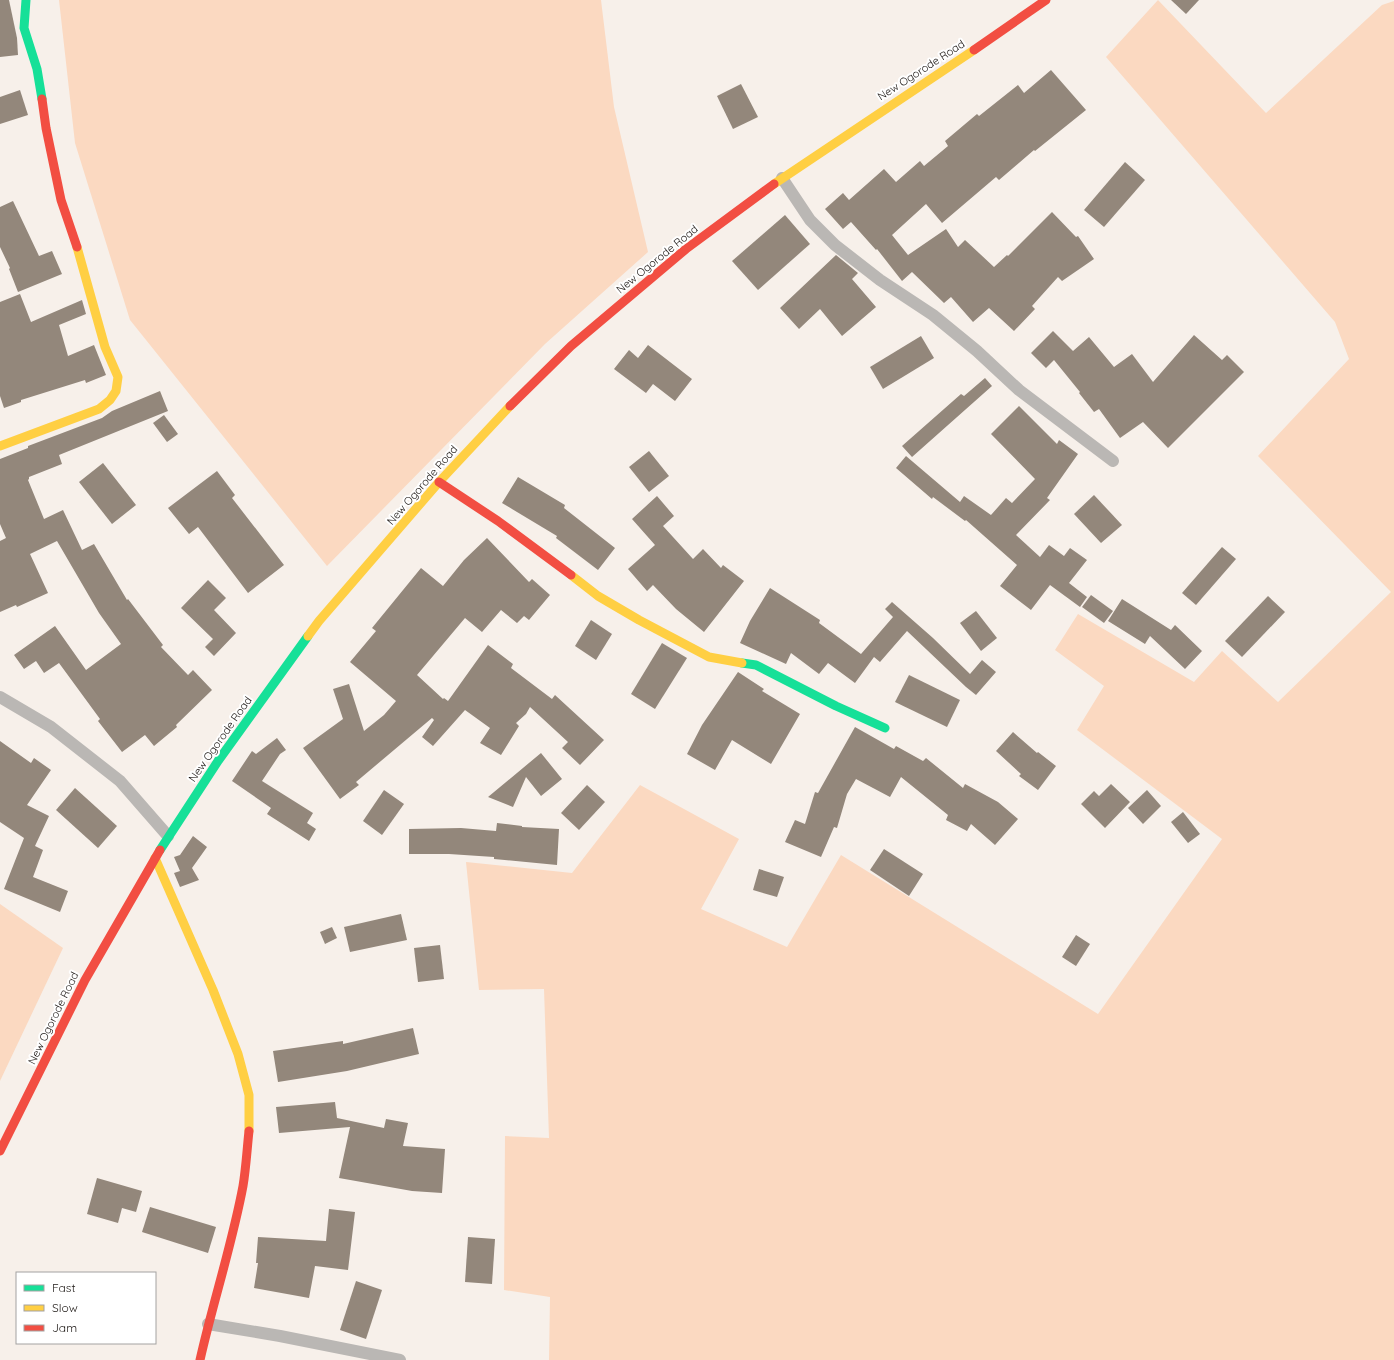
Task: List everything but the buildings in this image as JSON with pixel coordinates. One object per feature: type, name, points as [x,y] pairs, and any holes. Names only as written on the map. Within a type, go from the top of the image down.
[{"type":"street","points":[[0,446],[99,409],[110,400],[116,392],[118,377],[105,347],[78,249],[61,200],[46,128],[37,69],[24,28],[26,0]]},
{"type":"street","name":"New Ogorode Road","points":[[0,1151],[85,980],[168,836],[218,760],[319,621],[439,482],[507,409],[571,346],[686,249],[782,178],[1009,27],[1046,0]]},
{"type":"street","points":[[782,178],[810,220],[835,245],[880,280],[933,315],[977,351],[1019,390],[1113,461]]},
{"type":"street","points":[[439,482],[549,557],[598,596],[638,620],[709,657],[756,666],[836,706],[886,728]]},
{"type":"street","points":[[0,697],[51,727],[120,781],[168,836]]},
{"type":"street","points":[[155,858],[214,990],[238,1054],[249,1095],[249,1131],[243,1185],[222,1277],[208,1324],[200,1360]]},
{"type":"street","points":[[208,1324],[280,1336],[400,1360]]},
{"type":"shaded area","points":[[59,0],[601,0],[614,107],[648,252],[545,344],[327,566],[130,320],[75,143]]},
{"type":"shaded area","points":[[1158,0],[1266,113],[1382,5],[1394,1],[1394,1360],[549,1360],[550,1297],[504,1290],[505,1136],[549,1138],[544,989],[479,990],[466,862],[572,873],[640,785],[739,839],[701,909],[787,947],[841,855],[1098,1014],[1222,839],[1077,730],[1104,686],[1055,650],[1078,614],[1194,682],[1222,651],[1278,702],[1391,592],[1258,456],[1349,359],[1335,322],[1106,57]]},
{"type":"shaded area","points":[[0,904],[63,948],[0,1081]]},
{"type":"traffic: fast","points":[[26,0],[24,28],[37,69],[42,99]]},
{"type":"traffic: fast","points":[[160,850],[218,761],[308,636]]},
{"type":"traffic: fast","points":[[742,663],[756,665],[836,706],[885,728]]},
{"type":"traffic: slow","points":[[774,184],[974,50]]},
{"type":"traffic: slow","points":[[0,446],[99,409],[110,400],[116,391],[118,377],[105,347],[77,247]]},
{"type":"traffic: slow","points":[[308,636],[319,621],[439,482],[510,406]]},
{"type":"traffic: slow","points":[[571,575],[598,596],[639,620],[709,657],[742,663]]},
{"type":"traffic: slow","points":[[155,858],[213,990],[238,1054],[249,1095],[249,1131]]},
{"type":"traffic: jam","points":[[974,50],[1046,0]]},
{"type":"traffic: jam","points":[[42,99],[46,128],[61,200],[77,247]]},
{"type":"traffic: jam","points":[[510,406],[571,346],[686,249],[774,184]]},
{"type":"traffic: jam","points":[[439,482],[498,521],[571,575]]},
{"type":"traffic: jam","points":[[0,1151],[85,980],[160,850]]},
{"type":"traffic: jam","points":[[200,1360],[239,1208],[244,1179],[249,1131]]}]
